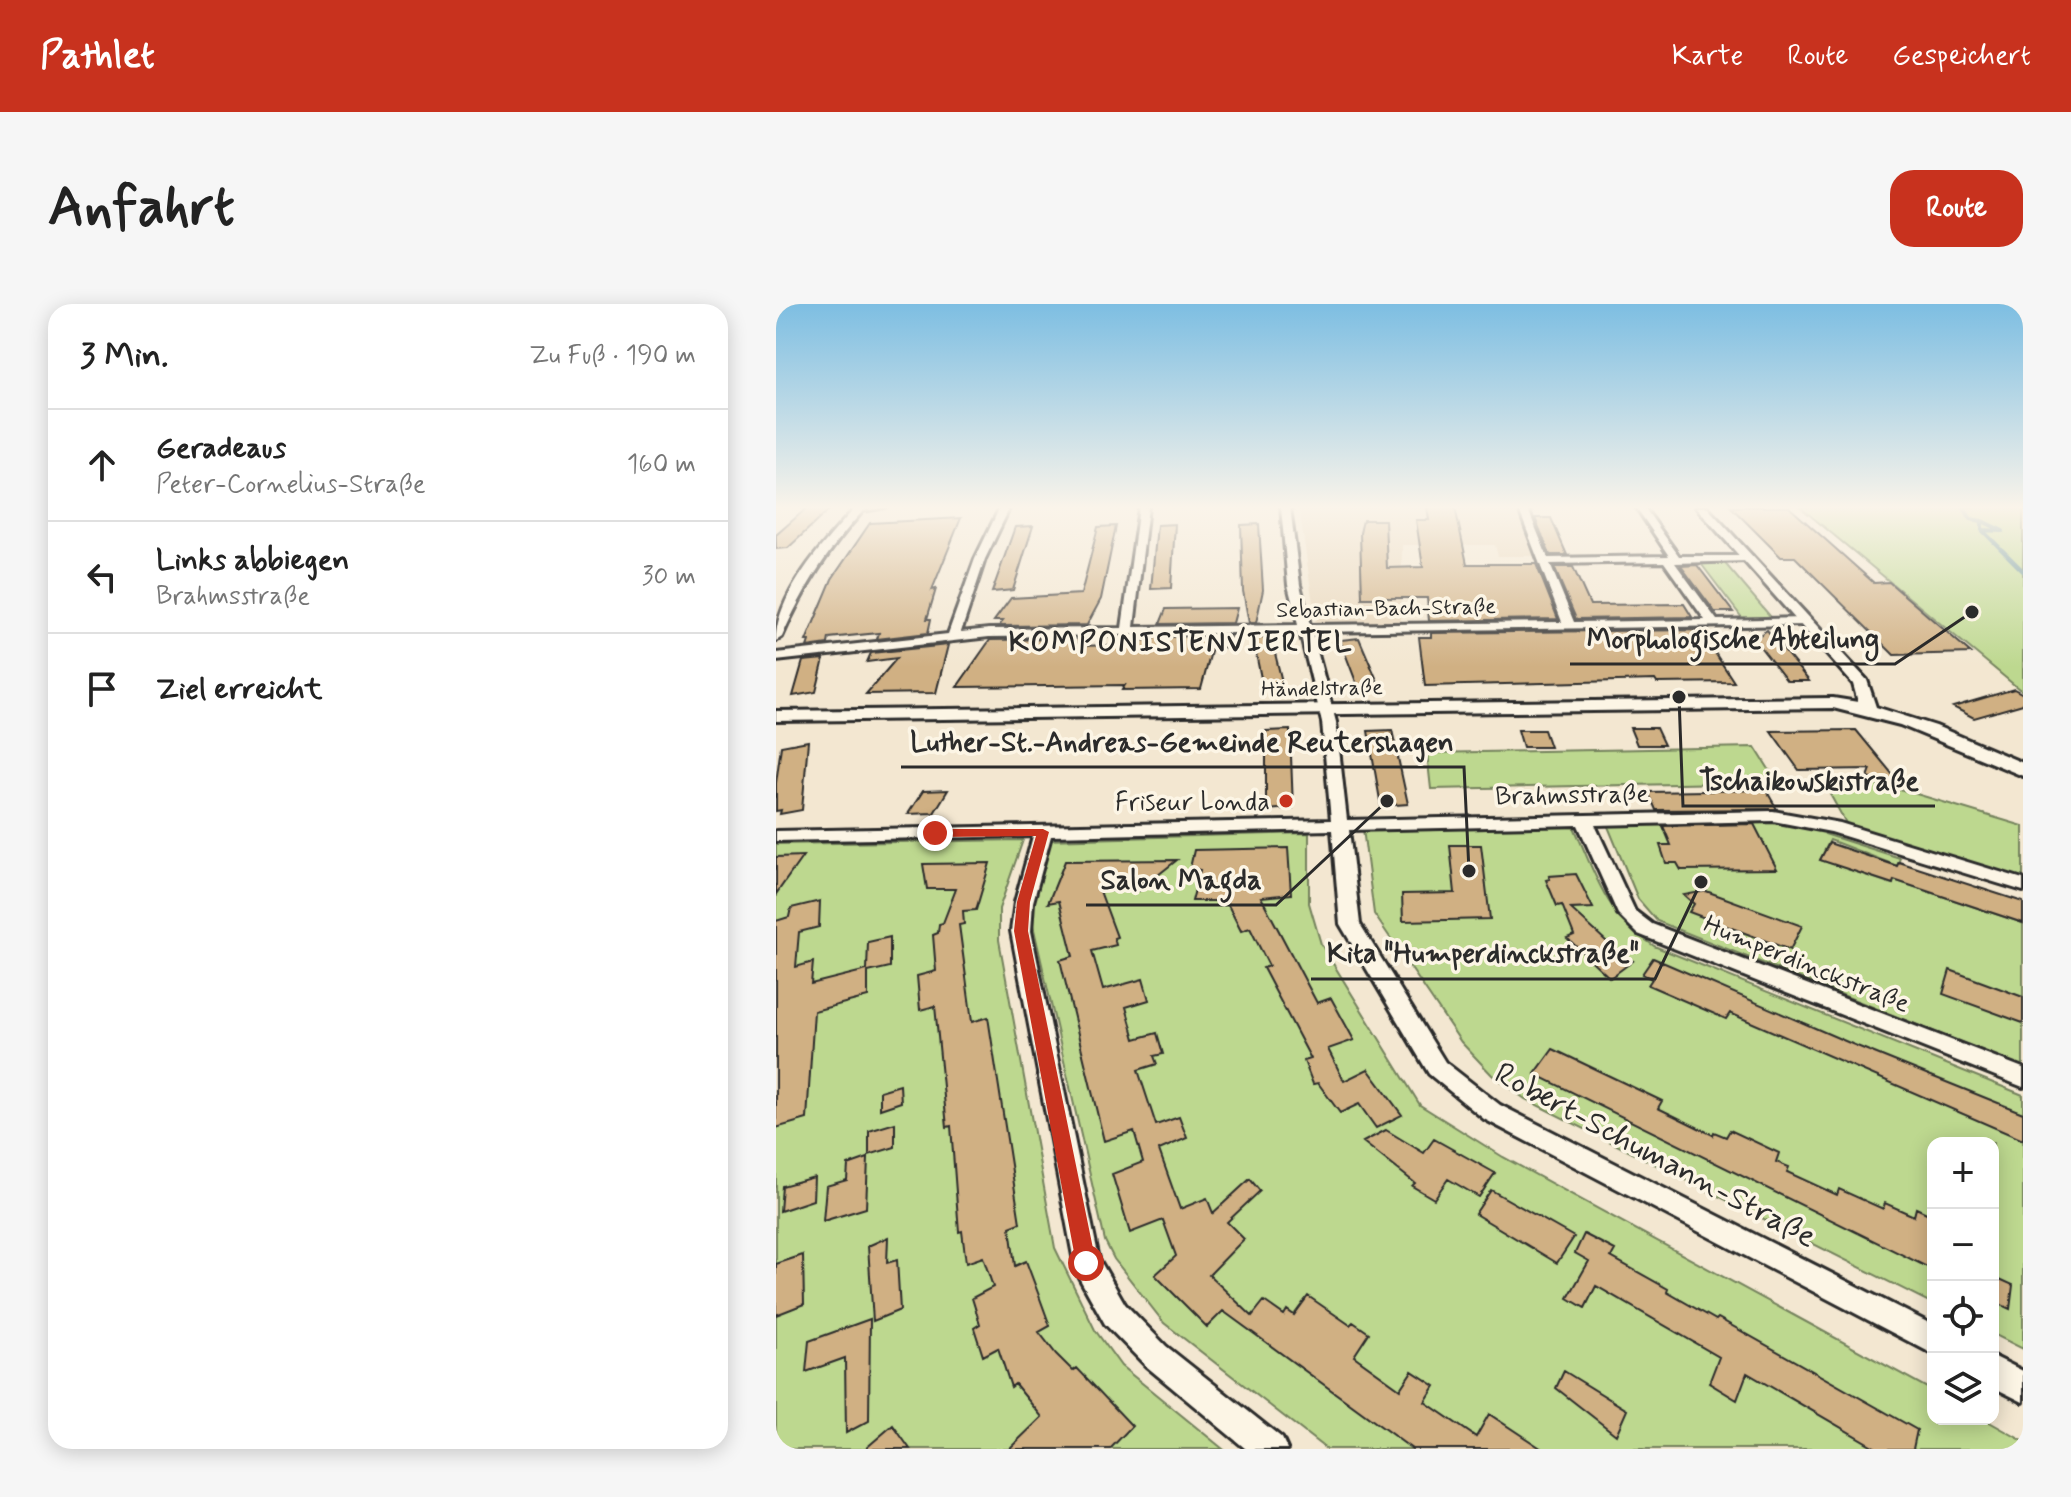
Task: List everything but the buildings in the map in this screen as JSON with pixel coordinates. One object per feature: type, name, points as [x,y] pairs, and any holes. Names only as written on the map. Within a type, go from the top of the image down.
[{"type":"street","points":[[776,637],[795,593],[815,560]]},
{"type":"street","points":[[954,635],[980,560]]},
{"type":"street","points":[[1127,632],[1136,560]]},
{"type":"street","name":"Robert-Schumann-Straße","points":[[1291,560],[1304,628],[1327,709],[1350,924],[1437,1068],[1492,1112],[1927,1337]]},
{"type":"street","points":[[1569,624],[1545,561],[1618,560]]},
{"type":"street","points":[[1673,560],[1714,624]]},
{"type":"street","points":[[1750,560],[1861,683],[1868,708]]},
{"type":"street","name":"Sebastian-Bach-Straße","points":[[776,657],[954,635],[1806,622]]},
{"type":"street","name":"Händelstraße","points":[[776,716],[1833,703],[1868,708],[1910,721],[2023,770]]},
{"type":"street","name":"Brahmsstraße","points":[[776,836],[1773,816],[1798,819],[2023,885]]},
{"type":"street","name":"Humperdinckstraße","points":[[1584,819],[1627,914],[1645,929],[2023,1078]]},
{"type":"street","points":[[1043,832],[1024,902],[1021,931],[1086,1263],[1115,1314],[1156,1356],[1271,1449]]},
{"type":"street","points":[[1999,1374],[2023,1387]]},
{"type":"shaded area","points":[[1307,560],[1402,560],[1401,624],[1316,624]]},
{"type":"green space","points":[[1722,560],[1776,623],[1746,623],[1699,561]]},
{"type":"green space","points":[[1864,560],[2023,560],[2023,691]]},
{"type":"green space","points":[[1755,747],[1777,782],[1431,789],[1427,753]]},
{"type":"green space","points":[[1883,784],[2023,826],[2023,880],[1847,825],[1831,796],[1833,793]]},
{"type":"green space","points":[[1762,820],[1827,828],[1825,834],[1900,858],[1897,866],[1830,840],[1820,860],[1892,884],[1894,880],[2023,923],[2023,1067],[1657,921],[1638,899],[1607,824]]},
{"type":"green space","points":[[1574,827],[1596,879],[1613,908],[1637,934],[1654,946],[2023,1095],[2023,1349],[1999,1337],[1999,1137],[1927,1137],[1927,1301],[1525,1099],[1492,1075],[1461,1042],[1374,914],[1363,829]]},
{"type":"green space","points":[[1309,833],[1309,903],[1321,944],[1420,1105],[1503,1157],[1927,1388],[1927,1425],[1995,1425],[2023,1441],[2023,1449],[1326,1449],[1164,1323],[1114,1259],[1105,1241],[1033,925],[1031,898],[1046,840]]},
{"type":"green space","points":[[1023,840],[999,909],[999,940],[1055,1248],[1095,1330],[1121,1366],[1223,1449],[776,1449],[776,844]]},
{"type":"waterway","points":[[2012,560],[2023,571]]},
{"type":"place","name":"Morphologische Abteilung","points":[[1972,612]]},
{"type":"place","name":"Tschaikowskistraße","points":[[1679,697]]},
{"type":"place","name":"Friseur Londa","points":[[1286,801]]},
{"type":"place","name":"Salon Magda","points":[[1387,801]]},
{"type":"place","name":"Luther-St.-Andreas-Gemeinde Reutershagen","points":[[1469,871]]},
{"type":"place","name":"Kita \"Humperdinckstraße\"","points":[[1701,882]]},
{"type":"district","name":"KOMPONISTENVIERTEL","points":[[1181,641]]},
{"type":"route","points":[[935,833],[1043,832],[1024,902],[1021,931],[1086,1263]]}]
